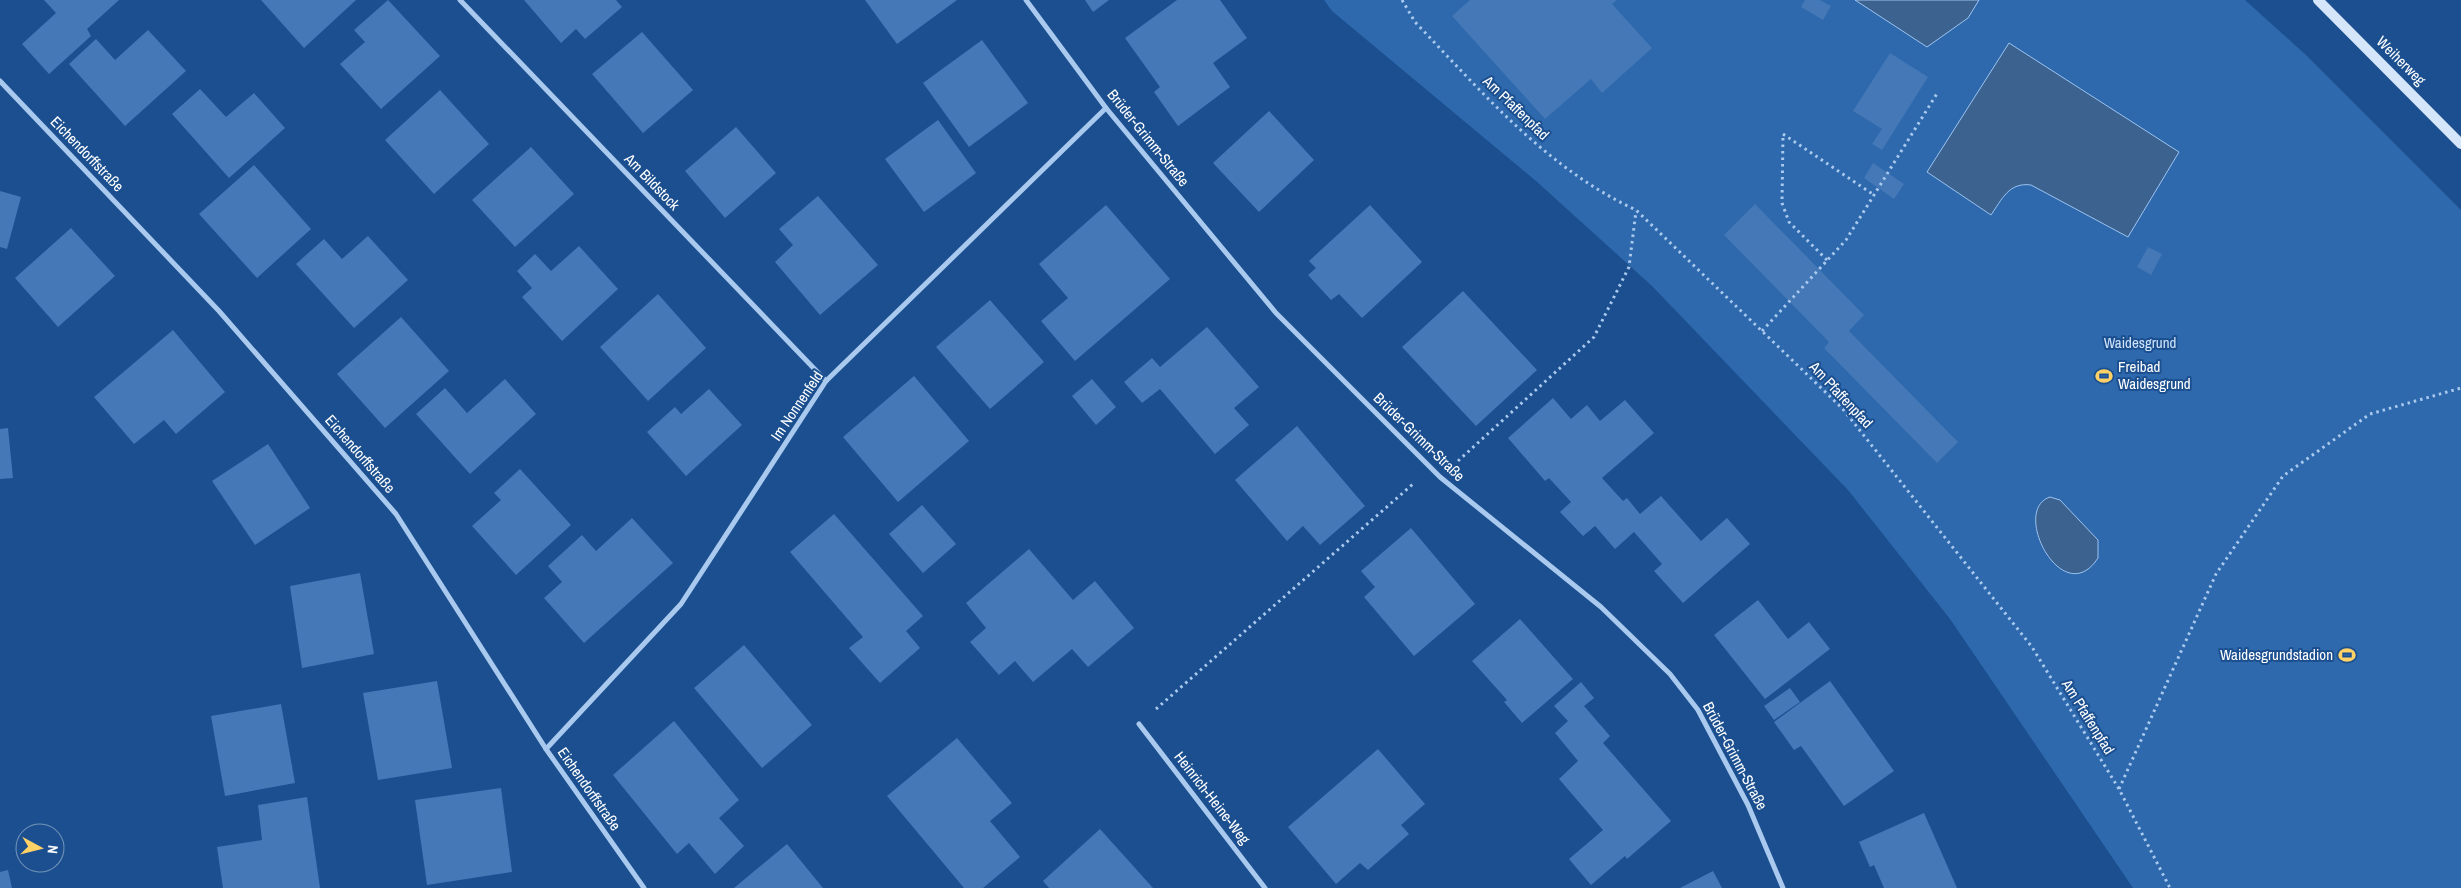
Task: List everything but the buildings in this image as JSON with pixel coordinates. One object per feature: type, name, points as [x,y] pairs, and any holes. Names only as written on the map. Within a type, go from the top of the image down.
[{"type":"main road","name":"Weiherweg","points":[[2318,0],[2461,144]]},
{"type":"street","name":"Am Bildstock","points":[[460,0],[826,381]]},
{"type":"street","name":"Brüder-Grimm-Straße","points":[[1026,0],[1106,108],[1276,313],[1440,477],[1601,607],[1670,674],[1698,710],[1748,805],[1783,888]]},
{"type":"street","name":"Eichendorffstraße","points":[[0,81],[219,311],[396,514],[546,749],[644,888]]},
{"type":"street","name":"Im Nonnenfeld","points":[[546,749],[681,604],[826,381],[1106,108]]},
{"type":"street","name":"Heinrich-Heine-Weg","points":[[1139,724],[1265,888]]},
{"type":"path","name":"Am Pfaffenpfad","points":[[1402,0],[1415,22],[1527,138],[1605,196],[1636,210],[1842,408],[2032,647],[2119,788],[2170,888]]},
{"type":"path","points":[[1762,331],[1846,240],[1938,92]]},
{"type":"path","points":[[1827,260],[1788,222],[1782,203],[1783,134],[1874,195]]},
{"type":"path","points":[[1440,477],[1594,337],[1629,267],[1636,210]]},
{"type":"path","points":[[2119,788],[2216,574],[2283,476],[2370,414],[2461,388]]},
{"type":"path","points":[[1139,724],[1431,468]]},
{"type":"green space","name":"Waidesgrund","points":[[1324,0],[2245,0],[2306,55],[2461,210],[2461,888],[2133,888],[1950,619],[1848,490],[1652,286],[1536,181],[1332,11]]},
{"type":"shaded area","points":[[1855,0],[1979,0],[1968,18],[1927,47]]},
{"type":"shaded area","points":[[2009,43],[2179,152],[2128,237],[2031,185],[2017,186],[2012,189],[1991,215],[1927,172]]},
{"type":"shaded area","points":[[2050,497],[2060,500],[2098,540],[2098,558],[2084,571],[2070,573],[2057,566],[2046,553],[2038,536],[2036,520],[2039,506]]},
{"type":"place","name":"Freibad Waidesgrund","points":[[2104,376]]},
{"type":"place","name":"Waidesgrundstadion","points":[[2347,655]]}]
